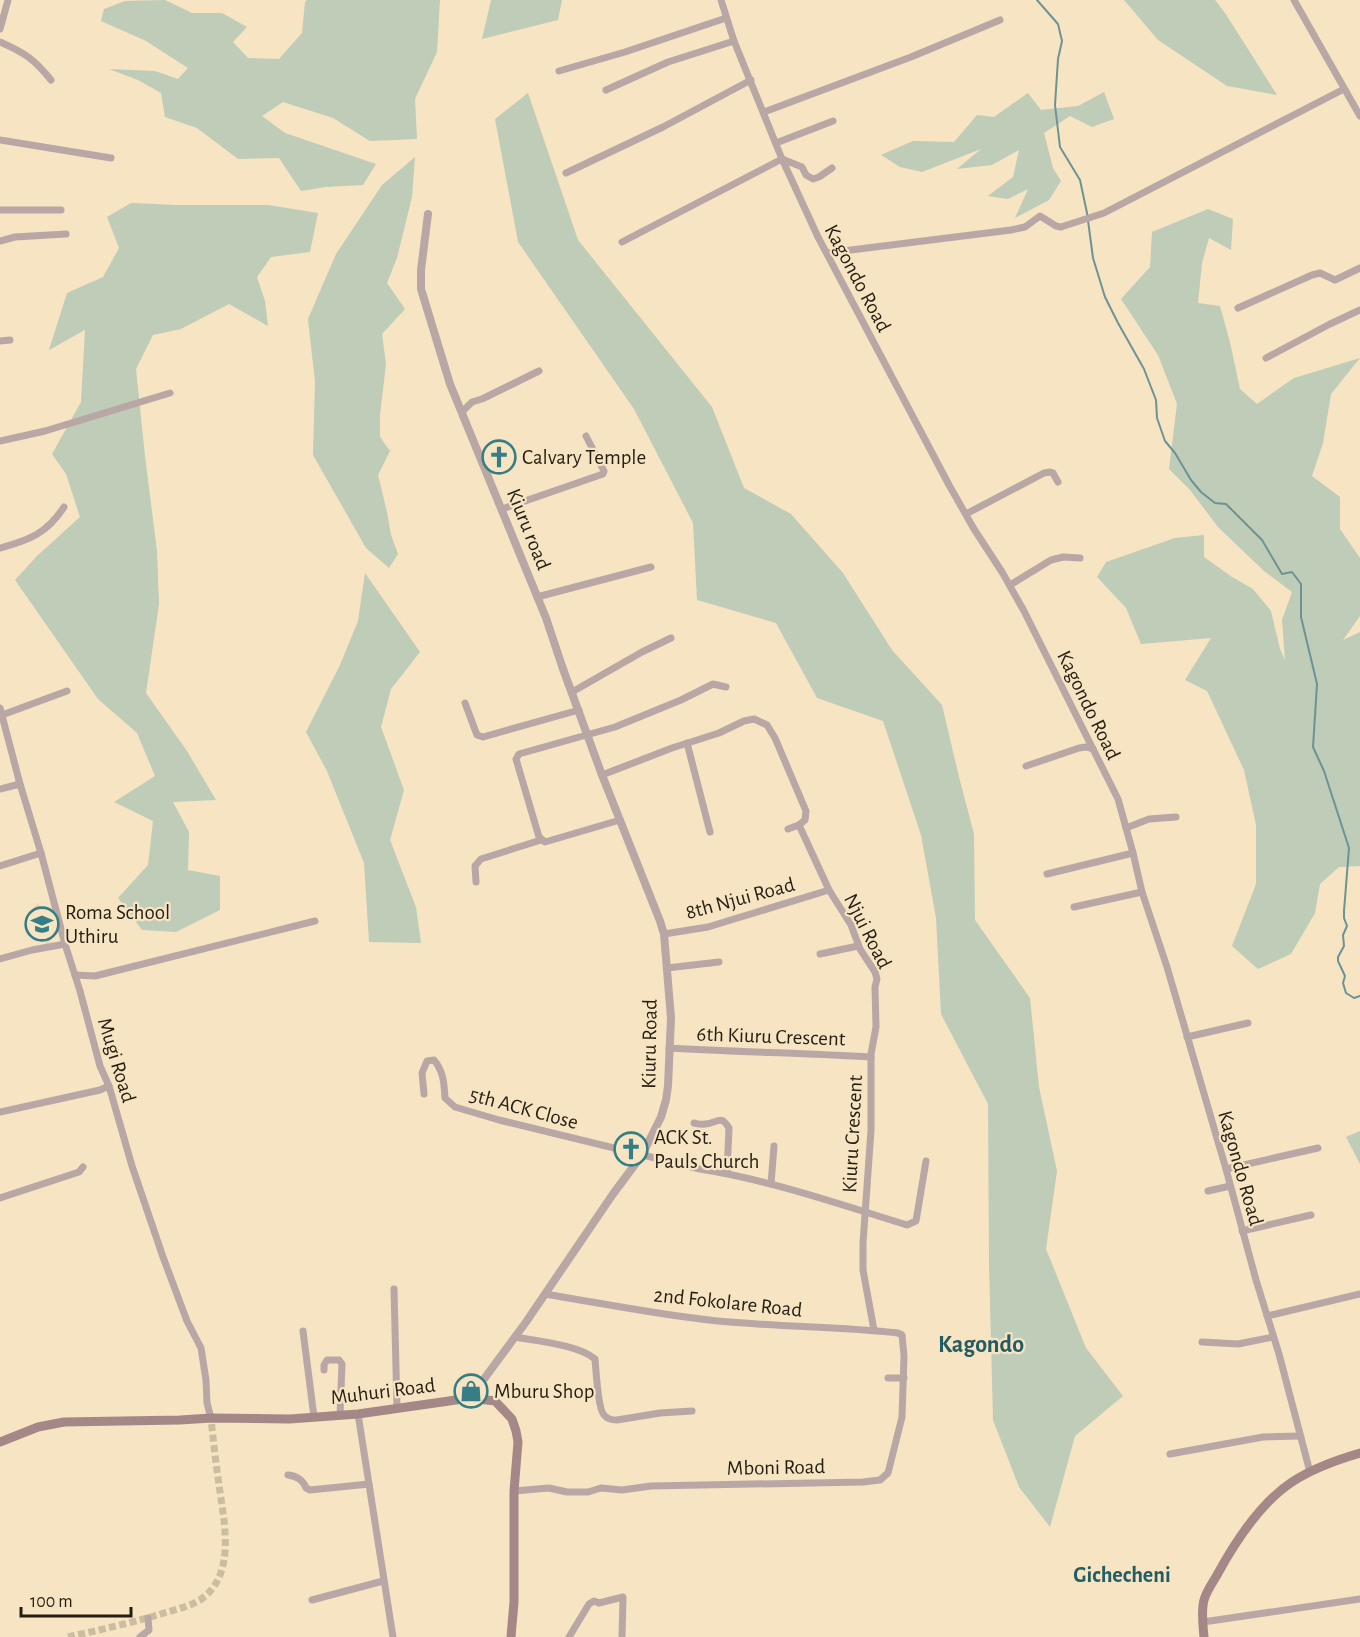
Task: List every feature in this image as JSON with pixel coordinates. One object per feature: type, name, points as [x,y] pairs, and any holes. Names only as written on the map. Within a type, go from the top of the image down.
[{"type":"main road","name":"Muhuri Road","points":[[0,1442],[38,1428],[64,1422],[211,1418],[290,1419],[358,1414],[470,1398],[495,1401],[512,1419],[518,1442],[514,1491],[514,1602],[511,1637]]},
{"type":"main road","points":[[1204,1637],[1204,1600],[1229,1551],[1244,1530],[1276,1495],[1291,1483],[1332,1462],[1360,1453]]},
{"type":"street","points":[[0,29],[8,0]]},
{"type":"street","name":"Kagondo Road","points":[[721,0],[734,41],[782,159],[810,220],[917,426],[1024,611],[1118,799],[1142,892],[1167,967],[1226,1169],[1310,1472]]},
{"type":"street","points":[[1294,0],[1360,116]]},
{"type":"street","points":[[559,71],[625,52],[726,18]]},
{"type":"street","points":[[764,112],[911,57],[1000,20]]},
{"type":"street","points":[[606,90],[668,62],[734,41]]},
{"type":"street","points":[[0,42],[23,52],[51,80]]},
{"type":"street","points":[[566,173],[663,127],[751,81]]},
{"type":"street","points":[[827,253],[1011,230],[1025,227],[1040,216],[1061,227],[1104,213],[1344,89]]},
{"type":"street","points":[[776,143],[833,121]]},
{"type":"street","points":[[0,140],[111,158]]},
{"type":"street","points":[[622,242],[782,159],[802,167],[806,176],[813,179],[832,168]]},
{"type":"street","points":[[0,210],[62,210]]},
{"type":"street","name":"Kiuru road","points":[[428,214],[421,270],[422,289],[450,384],[546,618],[620,820]]},
{"type":"street","points":[[0,241],[15,237],[66,234]]},
{"type":"street","points":[[1238,308],[1312,275],[1320,273],[1335,280],[1360,268]]},
{"type":"street","points":[[1266,358],[1360,310]]},
{"type":"street","points":[[0,341],[10,340]]},
{"type":"street","points":[[462,412],[472,402],[539,371]]},
{"type":"street","points":[[0,441],[45,431],[170,393]]},
{"type":"street","points":[[502,509],[603,474],[604,471],[586,436]]},
{"type":"street","points":[[966,514],[1044,473],[1053,473],[1058,482]]},
{"type":"street","points":[[0,548],[22,542],[44,531],[56,520],[64,507]]},
{"type":"street","points":[[1010,585],[1051,560],[1063,557],[1080,558]]},
{"type":"street","points":[[537,597],[651,567]]},
{"type":"street","points":[[572,692],[671,638]]},
{"type":"street","points":[[541,840],[516,759],[519,754],[615,727],[713,684],[726,687]]},
{"type":"street","points":[[1,711],[67,691]]},
{"type":"street","points":[[465,703],[477,735],[483,737],[579,710]]},
{"type":"street","name":"Mugi Road","points":[[1,711],[100,1066],[109,1086],[132,1166],[163,1257],[187,1321],[201,1348],[207,1403],[211,1418]]},
{"type":"street","points":[[602,775],[754,719],[761,721],[770,729],[806,811],[805,820],[799,825],[788,828]]},
{"type":"street","points":[[687,743],[710,832]]},
{"type":"street","points":[[1026,766],[1079,748],[1094,749]]},
{"type":"street","points":[[0,789],[20,784]]},
{"type":"street","points":[[1126,828],[1149,819],[1176,817]]},
{"type":"street","points":[[476,882],[475,866],[481,860],[541,840],[544,842],[620,820]]},
{"type":"street","name":"Kiuru Road","points":[[470,1398],[642,1155],[661,1117],[666,1100],[671,1018],[664,934],[620,820]]},
{"type":"street","name":"Njui Road","points":[[799,825],[827,891],[850,925],[858,946],[875,972],[877,979],[875,987],[876,1027],[871,1057]]},
{"type":"street","points":[[0,866],[41,853]]},
{"type":"street","points":[[1047,874],[1133,853]]},
{"type":"street","name":"8th Njui Road","points":[[664,934],[708,927],[827,891]]},
{"type":"street","points":[[1074,907],[1142,892]]},
{"type":"street","points":[[75,975],[94,976],[315,921]]},
{"type":"street","points":[[0,958],[65,944]]},
{"type":"street","points":[[820,954],[858,946]]},
{"type":"street","points":[[667,968],[719,962]]},
{"type":"street","points":[[1187,1037],[1248,1023]]},
{"type":"street","name":"6th Kiuru Crescent","points":[[669,1048],[871,1057]]},
{"type":"street","name":"Kiuru Crescent","points":[[871,1057],[871,1130],[864,1212],[863,1270],[874,1330]]},
{"type":"street","name":"5th ACK Close","points":[[424,1094],[422,1072],[427,1061],[434,1060],[440,1067],[444,1080],[445,1098],[456,1107],[499,1120],[642,1155]]},
{"type":"street","points":[[0,1112],[100,1090],[109,1086]]},
{"type":"street","points":[[694,1123],[708,1125],[724,1120],[727,1124],[729,1128],[727,1173]]},
{"type":"street","points":[[771,1184],[774,1146]]},
{"type":"street","points":[[1226,1169],[1318,1148]]},
{"type":"street","points":[[642,1155],[771,1184],[907,1225],[915,1221],[926,1161]]},
{"type":"street","points":[[0,1198],[79,1172],[83,1167]]},
{"type":"street","points":[[1208,1191],[1230,1186]]},
{"type":"street","points":[[1242,1231],[1311,1215]]},
{"type":"street","points":[[394,1289],[397,1408]]},
{"type":"street","name":"2nd Fokolare Road","points":[[545,1294],[709,1320],[898,1333],[902,1335],[903,1341]]},
{"type":"street","points":[[1267,1316],[1360,1294]]},
{"type":"street","points":[[303,1331],[314,1417]]},
{"type":"street","points":[[515,1337],[589,1353],[595,1359],[600,1406],[603,1414],[610,1419],[692,1412]]},
{"type":"street","points":[[1202,1342],[1238,1344],[1273,1337]]},
{"type":"street","name":"Mboni Road","points":[[514,1491],[549,1488],[567,1492],[588,1492],[602,1488],[622,1490],[651,1486],[880,1480],[888,1473],[902,1417],[903,1341]]},
{"type":"street","points":[[324,1370],[327,1360],[339,1360],[342,1364],[340,1415]]},
{"type":"street","points":[[888,1378],[904,1378]]},
{"type":"street","points":[[358,1414],[393,1637]]},
{"type":"street","points":[[1170,1454],[1263,1437],[1300,1436]]},
{"type":"street","points":[[288,1475],[296,1476],[310,1490],[369,1484]]},
{"type":"street","points":[[312,1600],[383,1581]]},
{"type":"street","points":[[568,1637],[589,1604],[594,1601],[599,1603],[623,1598],[622,1637]]},
{"type":"street","points":[[1203,1622],[1360,1599]]},
{"type":"street","points":[[140,1637],[149,1630],[148,1618]]},
{"type":"shaded area","name":"Roma School Uthiru","points":[[38,903],[52,939],[46,945],[32,909]]},
{"type":"green space","points":[[165,0],[192,13],[222,13],[247,27],[233,42],[248,58],[279,59],[302,33],[307,0],[440,0],[437,52],[415,99],[417,139],[370,141],[333,118],[283,102],[262,116],[285,133],[376,164],[363,185],[301,191],[279,158],[238,159],[197,128],[165,117],[161,93],[138,80],[109,69],[155,71],[178,79],[188,68],[146,41],[101,21],[104,9],[125,1]]},
{"type":"green space","points":[[491,0],[562,0],[558,20],[482,39]]},
{"type":"green space","points":[[1124,0],[1215,0],[1277,95],[1227,86],[1158,40]]},
{"type":"green space","points":[[1104,92],[1114,119],[1092,127],[1070,116],[1044,133],[1053,168],[1061,181],[1049,200],[1015,218],[1028,189],[1008,199],[988,196],[1013,177],[1019,150],[992,165],[957,169],[981,149],[922,172],[900,167],[881,155],[913,141],[954,142],[977,115],[994,117],[1028,93],[1041,110],[1078,106]]},
{"type":"green space","points":[[528,93],[578,240],[712,407],[744,488],[791,514],[843,573],[892,650],[942,705],[974,834],[975,920],[1030,998],[1039,1087],[1057,1171],[1046,1249],[1086,1348],[1123,1396],[1075,1436],[1050,1527],[1019,1487],[993,1420],[988,1104],[941,1014],[936,918],[921,835],[883,721],[817,698],[776,623],[697,600],[693,523],[634,409],[518,242],[495,119]]},
{"type":"green space","points":[[415,157],[412,197],[397,258],[387,283],[405,309],[382,334],[386,364],[380,415],[380,437],[390,451],[378,475],[391,535],[398,554],[389,568],[366,548],[313,455],[315,382],[308,319],[336,254],[382,185]]},
{"type":"green space","points":[[131,203],[268,205],[318,213],[310,252],[271,257],[257,277],[265,301],[268,326],[229,304],[181,329],[153,335],[136,369],[157,551],[159,604],[146,693],[187,751],[216,800],[173,802],[189,832],[188,870],[220,876],[220,910],[176,932],[142,930],[118,898],[148,865],[153,821],[114,802],[155,776],[137,733],[98,699],[15,580],[37,556],[80,517],[66,474],[52,454],[81,402],[85,330],[49,350],[67,293],[103,277],[119,248],[107,217]]},
{"type":"green space","points":[[1208,209],[1233,219],[1231,250],[1209,238],[1202,263],[1198,303],[1220,306],[1240,389],[1257,404],[1294,378],[1360,358],[1331,394],[1323,443],[1312,476],[1340,497],[1340,529],[1360,558],[1360,616],[1343,640],[1360,632],[1360,866],[1339,867],[1320,884],[1315,913],[1291,954],[1258,969],[1232,946],[1256,884],[1256,825],[1244,770],[1207,691],[1185,680],[1211,638],[1141,644],[1126,608],[1097,577],[1106,562],[1175,538],[1204,535],[1204,557],[1253,589],[1271,611],[1285,660],[1282,620],[1292,592],[1264,571],[1218,527],[1190,490],[1169,469],[1177,404],[1158,355],[1121,299],[1150,267],[1152,232]]},
{"type":"green space","points":[[365,573],[420,652],[391,689],[381,727],[404,790],[390,840],[416,907],[421,943],[369,942],[364,863],[327,771],[306,732],[340,665],[358,621]]},
{"type":"green space","points":[[1360,1131],[1360,1164],[1346,1137]]},
{"type":"waterway","points":[[1037,0],[1058,24],[1062,41],[1058,59],[1055,105],[1060,147],[1080,180],[1093,258],[1105,297],[1144,369],[1156,400],[1157,418],[1165,441],[1201,492],[1215,503],[1226,504],[1262,540],[1282,574],[1292,572],[1301,584],[1301,617],[1317,684],[1313,747],[1324,771],[1349,848],[1344,911],[1347,926],[1343,935],[1344,946],[1338,961],[1345,976],[1343,983],[1346,993],[1354,998],[1360,996]]},
{"type":"tunnel","points":[[68,1637],[191,1605],[212,1589],[224,1562],[225,1531],[211,1418]]},
{"type":"place","name":"Calvary Temple","points":[[499,457]]},
{"type":"place","name":"Roma School Uthiru","points":[[42,924]]},
{"type":"place","name":"ACK St. Pauls Church","points":[[631,1149]]},
{"type":"place","name":"Mburu Shop","points":[[471,1391]]},
{"type":"district","name":"Kagondo","points":[[981,1344]]},
{"type":"district","name":"Gichecheni","points":[[1122,1574]]}]
